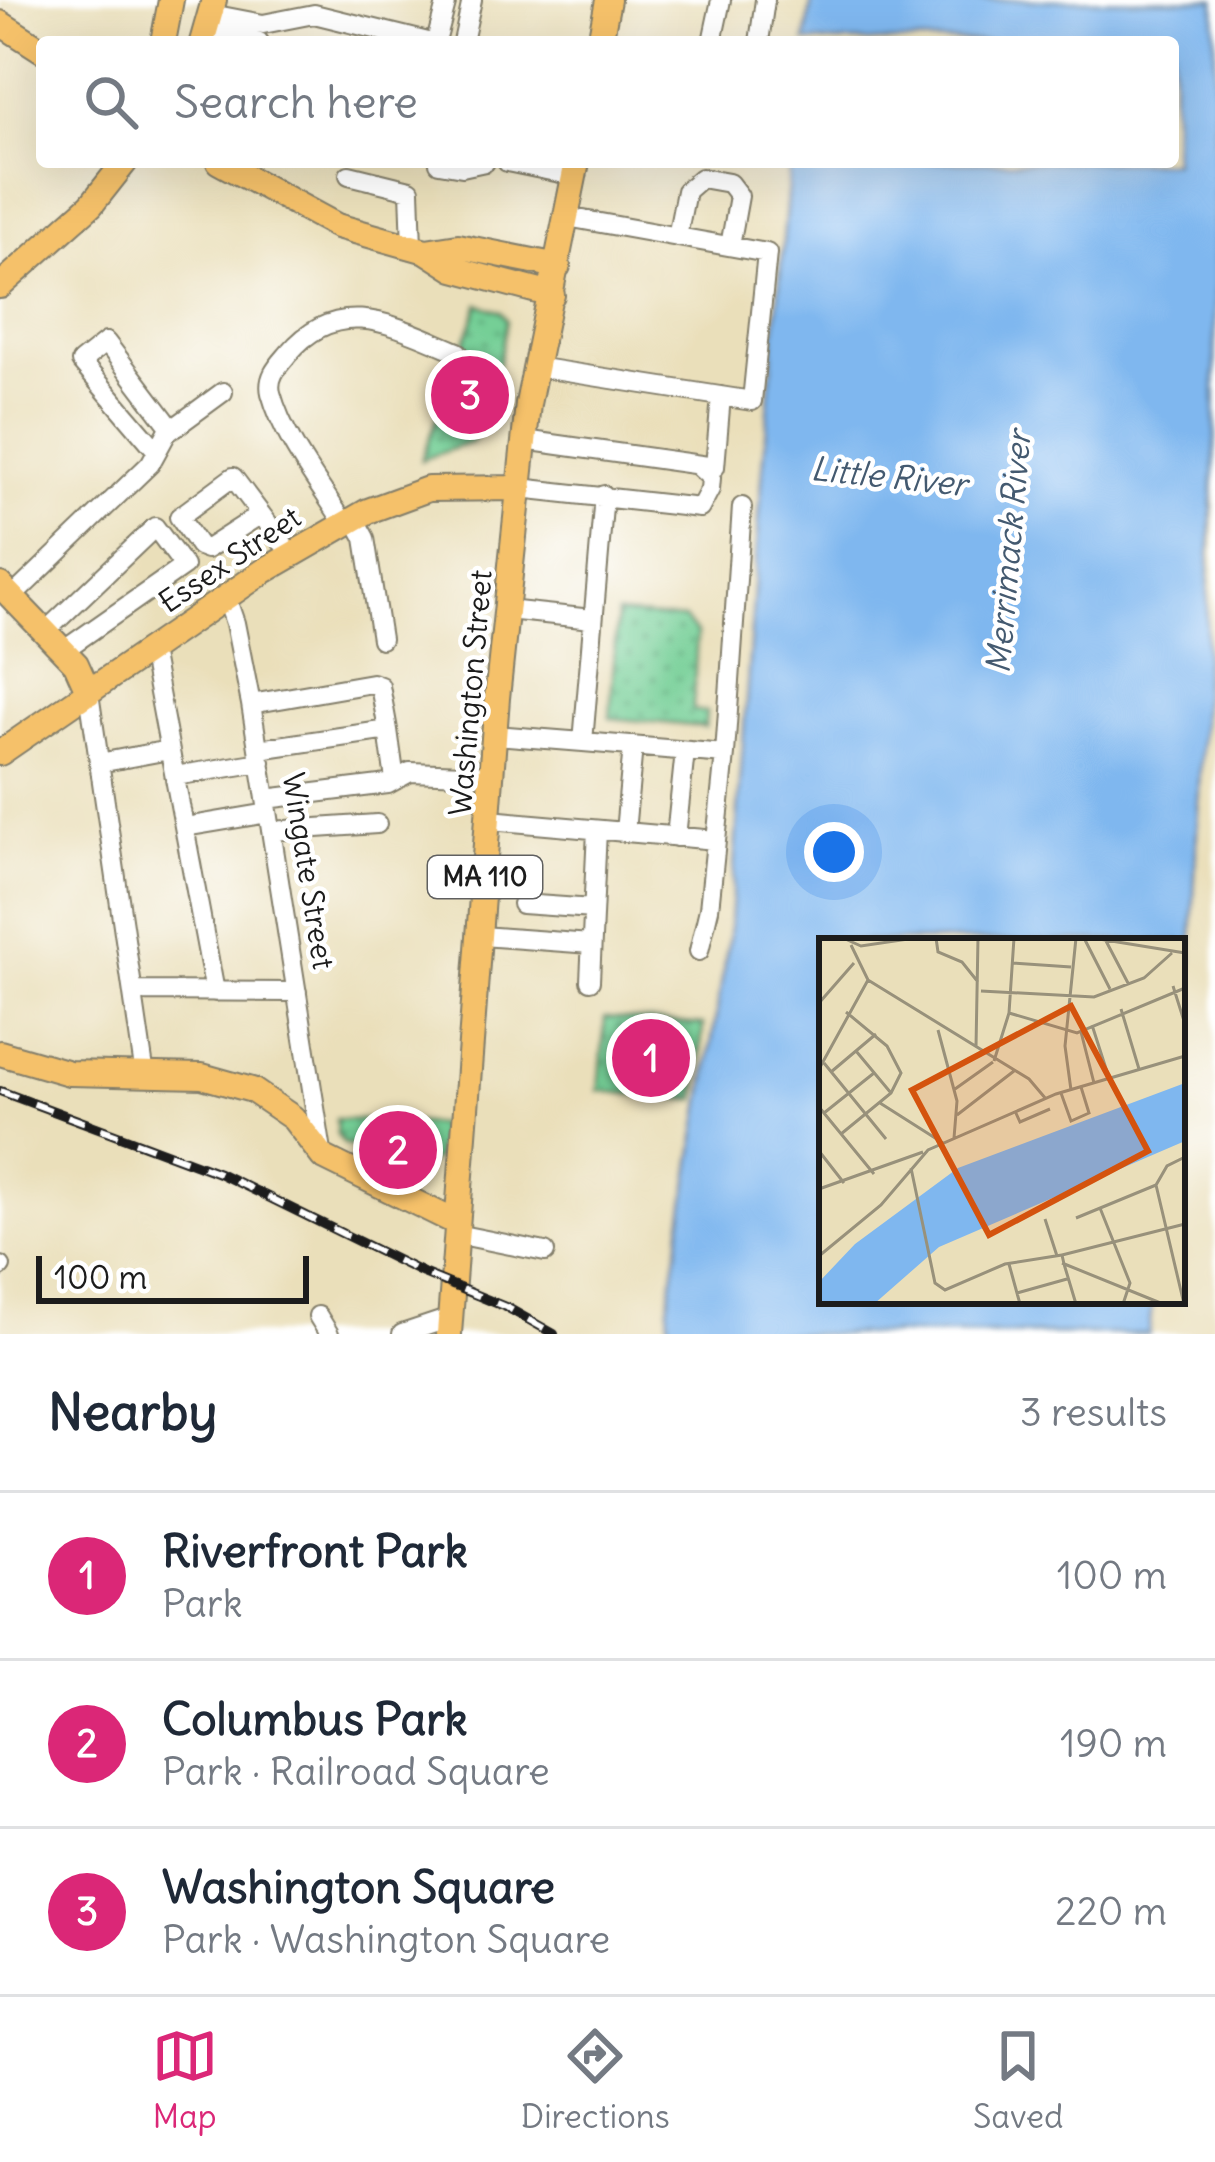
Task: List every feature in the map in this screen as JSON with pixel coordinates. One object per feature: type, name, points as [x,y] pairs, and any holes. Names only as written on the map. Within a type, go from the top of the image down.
[{"type":"main road","points":[[164,36],[171,0]]},
{"type":"main road","points":[[601,36],[607,0]]},
{"type":"main road","points":[[0,22],[36,46]]},
{"type":"main road","points":[[0,286],[91,205],[120,168]]},
{"type":"main road","points":[[230,168],[315,216],[419,249],[454,269],[552,295]]},
{"type":"main road","points":[[419,249],[458,245],[558,266],[576,169]]},
{"type":"main road","name":"MA 110","points":[[520,488],[535,367],[558,266]]},
{"type":"main road","name":"Essex Street","points":[[0,753],[226,597],[349,520],[428,489],[520,488]]},
{"type":"main road","name":"Washington Street","points":[[450,1326],[520,488]]},
{"type":"main road","points":[[6,591],[76,664],[89,693]]},
{"type":"main road","points":[[0,1053],[69,1073],[202,1076],[252,1090],[293,1118],[323,1156],[457,1229]]},
{"type":"street","points":[[434,36],[447,0]]},
{"type":"street","points":[[464,36],[472,0]]},
{"type":"street","points":[[713,36],[721,0]]},
{"type":"street","points":[[760,36],[765,0]]},
{"type":"street","points":[[208,21],[263,24],[314,14],[407,36]]},
{"type":"street","points":[[208,21],[244,36]]},
{"type":"street","points":[[350,175],[410,190],[419,249]]},
{"type":"street","points":[[676,237],[686,190],[701,178],[729,183],[739,196],[730,246]]},
{"type":"street","points":[[535,367],[752,400],[767,253],[567,217]]},
{"type":"street","points":[[381,639],[365,538],[287,433],[269,389],[270,378],[318,326],[354,320],[381,320],[458,352]]},
{"type":"street","points":[[157,451],[81,362],[106,342],[172,428]]},
{"type":"street","points":[[6,591],[150,464],[172,428],[223,392]]},
{"type":"street","points":[[524,440],[716,467],[721,396]]},
{"type":"street","points":[[520,488],[700,508],[711,478],[698,465]]},
{"type":"street","points":[[583,742],[604,494]]},
{"type":"street","points":[[699,951],[709,909],[725,754],[742,507]]},
{"type":"street","points":[[261,514],[291,554]]},
{"type":"street","points":[[46,631],[155,526],[184,566],[64,650]]},
{"type":"street","name":"Wingate Street","points":[[226,597],[260,755],[323,1156]]},
{"type":"street","points":[[508,610],[592,619]]},
{"type":"street","points":[[151,650],[215,992]]},
{"type":"street","points":[[251,704],[372,683],[380,686],[395,780]]},
{"type":"street","points":[[89,693],[145,1076]]},
{"type":"street","points":[[175,776],[388,730]]},
{"type":"street","points":[[496,734],[725,754]]},
{"type":"street","points":[[625,832],[633,746]]},
{"type":"street","points":[[99,763],[170,750]]},
{"type":"street","points":[[676,837],[685,751]]},
{"type":"street","points":[[185,827],[269,814],[410,772],[493,775]]},
{"type":"street","points":[[269,814],[377,824]]},
{"type":"street","points":[[490,820],[716,840]]},
{"type":"street","points":[[590,982],[597,830]]},
{"type":"street","points":[[522,904],[593,909]]},
{"type":"street","points":[[481,936],[591,944]]},
{"type":"street","points":[[133,992],[297,992]]},
{"type":"street","points":[[457,1229],[545,1252]]},
{"type":"street","points":[[318,1316],[329,1334]]},
{"type":"street","points":[[402,1334],[450,1326]]},
{"type":"green space","points":[[479,304],[501,312],[507,321],[486,424],[472,442],[421,460]]},
{"type":"green space","points":[[617,614],[684,619],[697,634],[693,710],[706,712],[705,727],[610,718]]},
{"type":"green space","points":[[605,1018],[703,1025],[696,1100],[599,1091]]},
{"type":"green space","points":[[336,1119],[440,1124],[437,1157],[418,1173],[343,1143]]},
{"type":"water","points":[[812,0],[1215,0],[1215,442],[1185,1063],[1185,938],[819,938],[819,1304],[1152,1304],[1149,1334],[670,1334],[668,1307],[729,937],[789,168],[1179,168],[1179,36],[806,36]]},
{"type":"railway","points":[[0,1091],[219,1173],[554,1334]]},
{"type":"place","name":"Washington Square","points":[[470,395]]},
{"type":"place","name":"Riverfront Park","points":[[651,1058]]},
{"type":"place","name":"Columbus Park","points":[[398,1150]]},
{"type":"water label","name":"Little River","points":[[889,476]]},
{"type":"water label","name":"Merrimack River","points":[[1008,552]]}]
